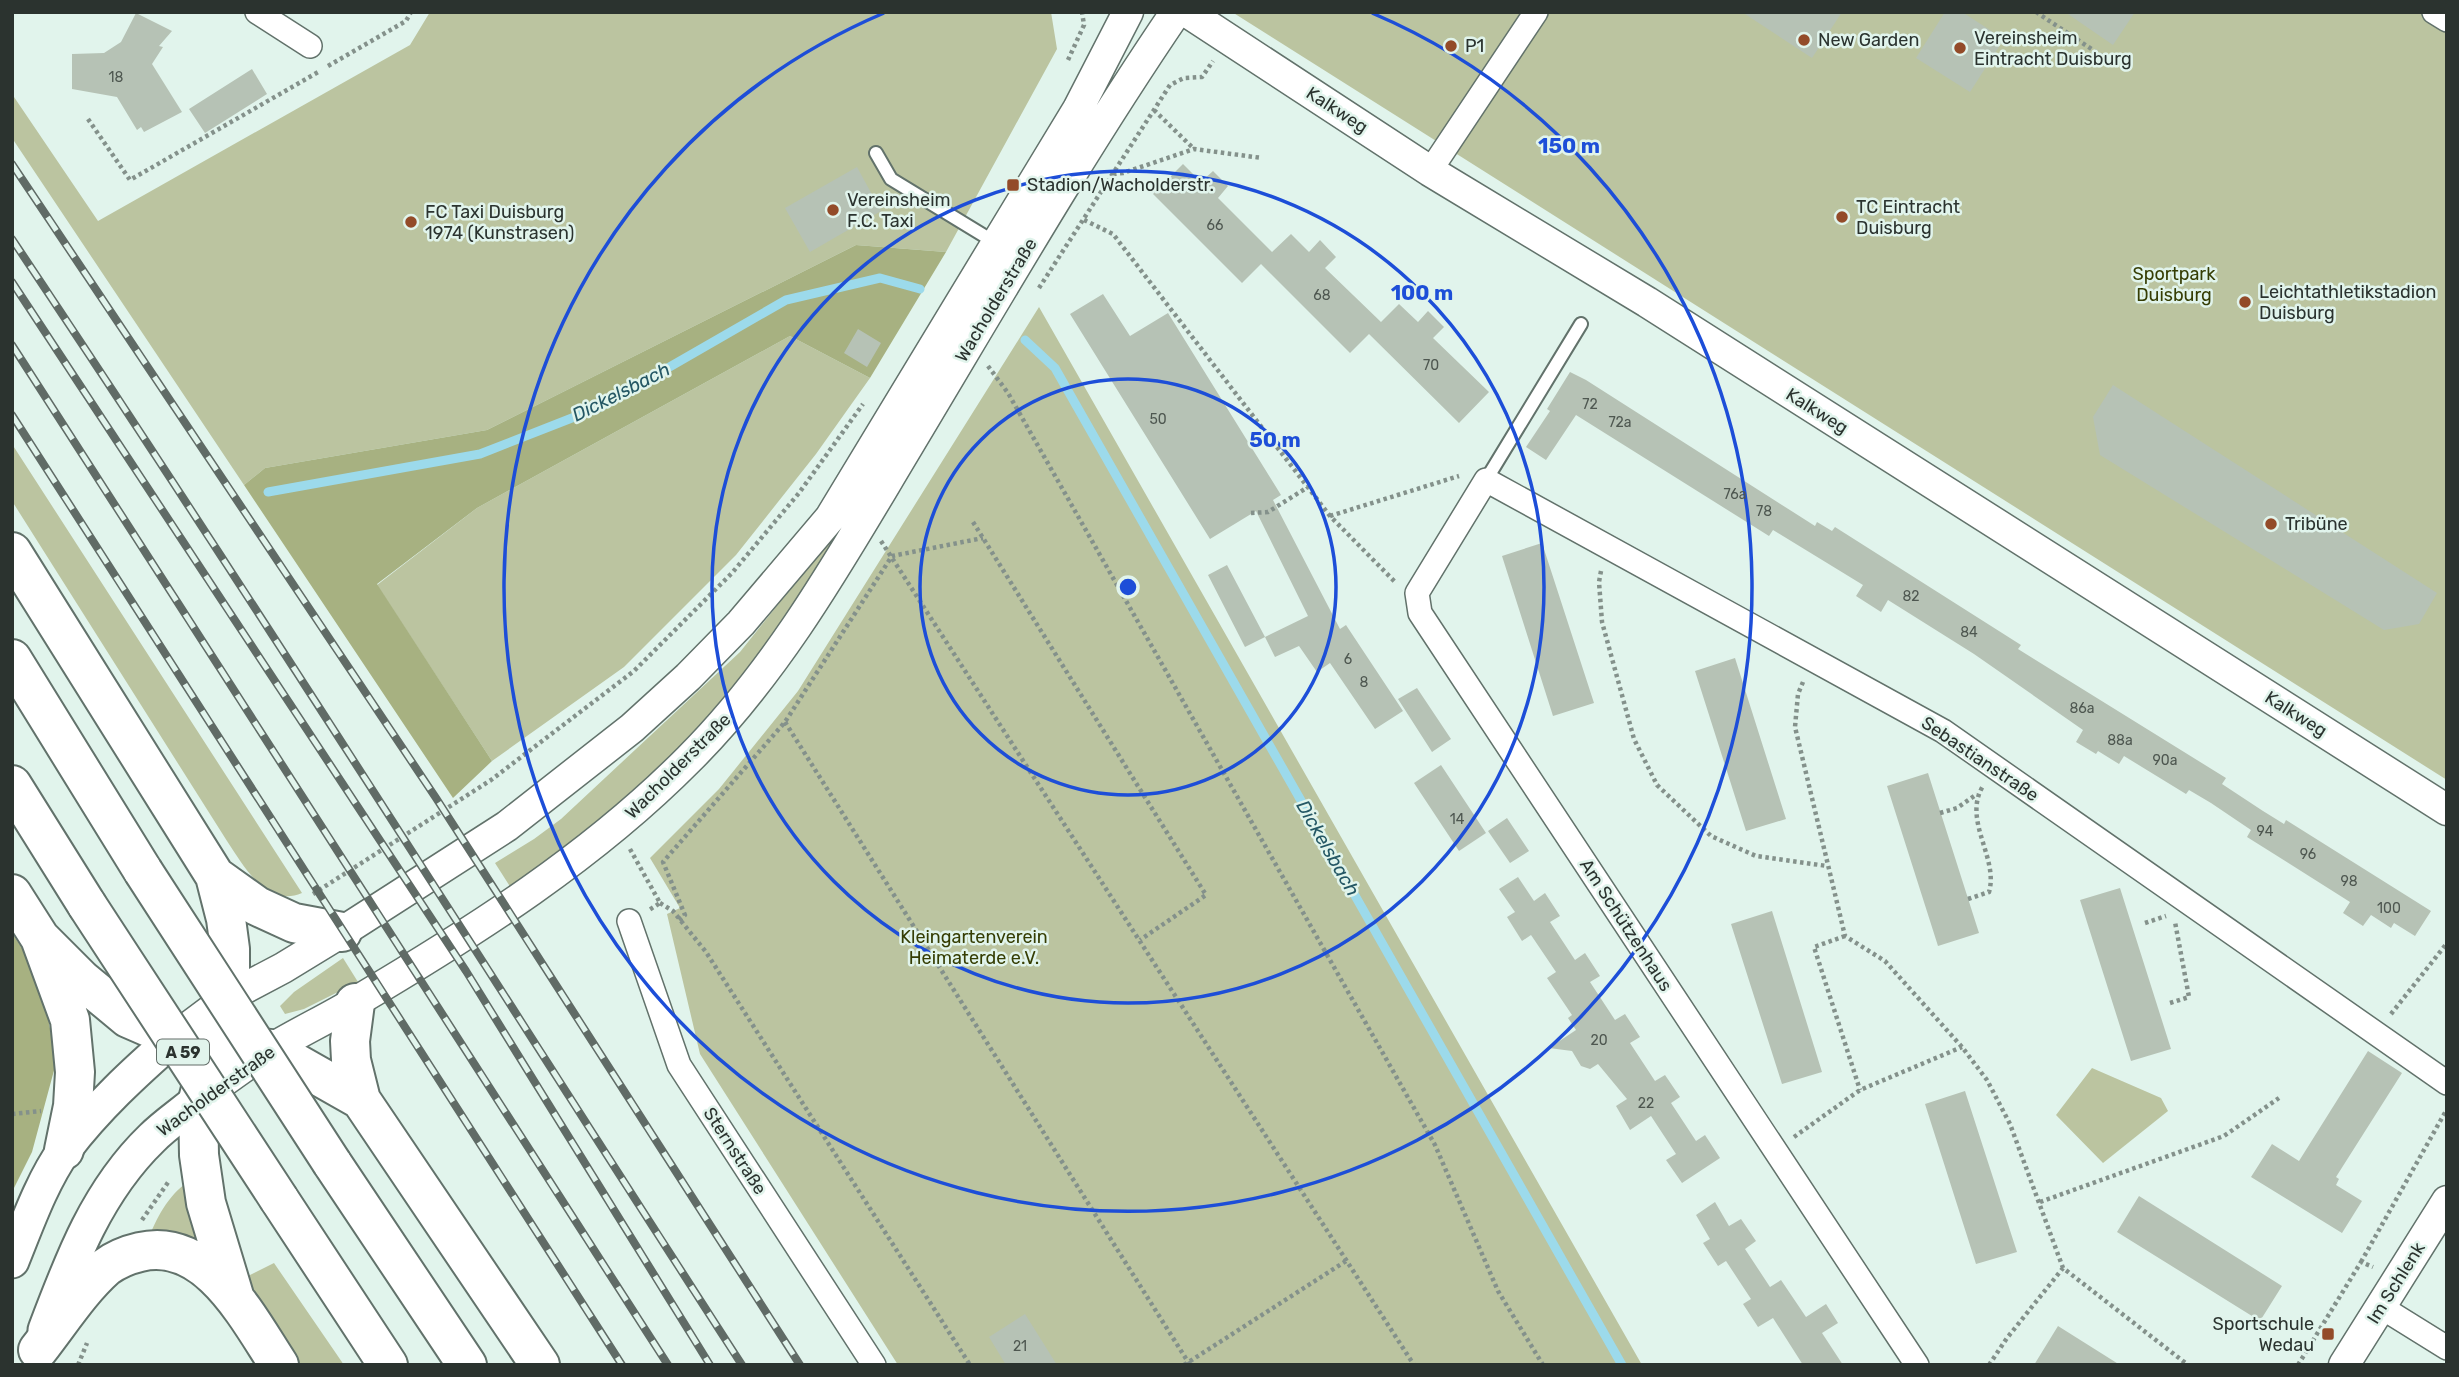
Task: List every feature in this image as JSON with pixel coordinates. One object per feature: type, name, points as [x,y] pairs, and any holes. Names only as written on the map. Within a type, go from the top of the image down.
[{"type":"highway","points":[[12,552],[215,876],[226,919],[230,949],[230,996],[213,1042],[198,1100],[200,1154],[206,1203],[235,1299]]},
{"type":"highway","points":[[12,660],[143,871],[332,1163],[467,1365]]},
{"type":"highway","name":"A 59","points":[[12,785],[87,905],[388,1365]]},
{"type":"highway","points":[[215,876],[257,906],[294,923],[342,932]]},
{"type":"highway","points":[[12,894],[40,938],[70,1020],[74,1046],[74,1106],[64,1150]]},
{"type":"highway","points":[[40,938],[128,1018],[174,1038],[271,1049],[361,1100]]},
{"type":"highway","points":[[355,1003],[350,1041],[351,1060],[361,1100],[540,1365]]},
{"type":"highway","points":[[35,1357],[94,1279],[108,1265],[124,1255],[147,1250],[177,1252],[206,1268],[235,1299],[279,1365]]},
{"type":"main road","name":"Wacholderstraße","points":[[12,1261],[32,1210],[64,1150],[117,1089],[174,1038]]},
{"type":"main road","name":"Wacholderstraße","points":[[35,1357],[73,1257],[92,1217],[114,1181],[151,1138],[198,1100]]},
{"type":"street","points":[[257,12],[310,46]]},
{"type":"street","name":"Wacholderstraße","points":[[174,1038],[230,996],[342,932],[517,818],[632,728],[688,677],[741,623],[830,518],[1079,109],[1128,12]]},
{"type":"street","name":"Wacholderstraße","points":[[198,1100],[271,1049],[355,1003],[520,899],[618,827],[691,758],[756,685],[814,603],[1016,266],[1140,64],[1176,12]]},
{"type":"street","name":"Kalkweg","points":[[1187,12],[1430,171],[1647,302],[2447,810]]},
{"type":"street","points":[[1430,171],[1536,12]]},
{"type":"street","points":[[2434,12],[2447,20]]},
{"type":"street","points":[[1417,593],[1486,480]]},
{"type":"street","name":"Sebastianstraße","points":[[1486,480],[1943,732],[2447,1083]]},
{"type":"street","name":"Am Schützenhaus","points":[[1417,593],[1420,614],[1917,1365]]},
{"type":"street","name":"Sternstraße","points":[[629,921],[679,1065],[874,1365]]},
{"type":"street","name":"Im Schlenk","points":[[2344,1365],[2447,1201]]},
{"type":"street","points":[[2381,1307],[2447,1348]]},
{"type":"lane","points":[[876,153],[891,179],[998,244]]},
{"type":"lane","points":[[1486,480],[1581,324]]},
{"type":"path","points":[[88,119],[130,180],[406,21],[411,12]]},
{"type":"path","points":[[1063,72],[1084,25],[1083,12]]},
{"type":"path","points":[[2035,12],[2108,60]]},
{"type":"path","points":[[1154,110],[1194,149]]},
{"type":"path","points":[[1114,174],[1194,149],[1262,158]]},
{"type":"path","points":[[1084,220],[1114,234],[1330,516],[1395,582],[1417,593]]},
{"type":"path","points":[[987,366],[1008,393],[1435,1145],[1498,1292],[1543,1365]]},
{"type":"path","points":[[279,915],[491,780],[634,671],[749,553],[799,494],[866,399]]},
{"type":"path","points":[[1330,516],[1469,473],[1486,480]]},
{"type":"path","points":[[1251,513],[1268,512],[1308,487]]},
{"type":"path","points":[[973,522],[1206,895],[1140,940]]},
{"type":"path","points":[[679,920],[685,915],[663,862],[785,722],[892,556],[983,538]]},
{"type":"path","points":[[888,548],[1414,1365]]},
{"type":"path","points":[[1612,548],[1602,565],[1599,582],[1602,622],[1634,739],[1657,785],[1711,836],[1756,856],[1827,866]]},
{"type":"path","points":[[1812,658],[1798,694],[1795,727],[1844,936],[1885,961],[1962,1047],[1987,1080],[2010,1124],[2063,1268],[2188,1365]]},
{"type":"path","points":[[785,722],[1187,1364],[1346,1261]]},
{"type":"path","points":[[1940,813],[1957,808],[1978,793],[1994,767]]},
{"type":"path","points":[[1968,899],[1989,892],[1993,880],[1976,810],[1978,793]]},
{"type":"path","points":[[620,856],[630,848],[660,903],[673,911],[706,952],[970,1365]]},
{"type":"path","points":[[629,921],[660,903]]},
{"type":"path","points":[[2145,923],[2174,914],[2189,997],[2170,1003]]},
{"type":"path","points":[[1844,936],[1814,947],[1860,1090]]},
{"type":"path","points":[[2375,1034],[2447,943]]},
{"type":"path","points":[[1774,1151],[1860,1090],[1962,1047]]},
{"type":"path","points":[[2040,1202],[2224,1136],[2279,1098]]},
{"type":"path","points":[[2298,1365],[2361,1262],[2447,1109]]},
{"type":"path","points":[[12,1114],[49,1110]]},
{"type":"path","points":[[2361,1262],[2399,1280]]},
{"type":"path","points":[[1989,1365],[2063,1268]]},
{"type":"green space","points":[[430,12],[1051,12],[1057,49],[946,252],[856,245],[487,430],[265,468],[244,485],[12,138],[12,94],[98,221],[410,45]]},
{"type":"green space","name":"Sportpark Duisburg","points":[[1232,12],[2447,12],[2447,780]]},
{"type":"green space","points":[[856,245],[946,252],[870,378],[790,336],[477,508],[377,584],[492,761],[453,798],[244,485],[265,468],[487,430]]},
{"type":"green space","name":"Kleingartenverein Heimaterde e.V.","points":[[1039,307],[1642,1365],[898,1365],[700,1054],[667,914],[680,908],[650,858],[719,789],[798,691]]},
{"type":"green space","points":[[790,336],[870,378],[816,454],[736,555],[624,667],[492,761],[377,585],[477,508]]},
{"type":"green space","points":[[12,444],[302,893],[277,895],[267,890],[257,882],[227,841],[12,501]]},
{"type":"green space","points":[[831,538],[837,542],[802,595],[745,673],[704,722],[622,803],[511,888],[495,863],[561,819],[740,652]]},
{"type":"green space","points":[[12,933],[41,977],[56,1063],[32,1152],[12,1192]]},
{"type":"green space","points":[[343,958],[358,982],[304,1009],[285,1014],[280,1006],[294,992]]},
{"type":"green space","points":[[2092,1068],[2161,1098],[2168,1111],[2103,1163],[2056,1115]]},
{"type":"green space","points":[[192,1179],[206,1256],[149,1237],[166,1204]]},
{"type":"green space","points":[[274,1263],[344,1365],[299,1365],[242,1279]]},
{"type":"building","name":"New Garden","points":[[1742,12],[1842,12],[1812,58]]},
{"type":"building","name":"Vereinsheim Eintracht Duisburg","points":[[1945,12],[1962,12],[2004,39],[1970,92],[1916,58]]},
{"type":"building","points":[[2065,12],[2135,12],[2113,45]]},
{"type":"building","points":[[136,13],[172,31],[159,46],[163,47],[152,64],[182,112],[144,132],[141,127],[137,130],[117,97],[72,89],[72,54],[104,53],[121,42]]},
{"type":"building","points":[[252,69],[267,94],[205,133],[189,109]]},
{"type":"building","points":[[1183,164],[1201,182],[1213,171],[1228,186],[1218,198],[1272,252],[1291,234],[1309,252],[1320,240],[1336,257],[1325,268],[1381,322],[1350,353],[1261,264],[1242,283],[1153,194]]},
{"type":"building","name":"Vereinsheim F.C. Taxi","points":[[857,167],[881,211],[810,252],[785,208]]},
{"type":"building","points":[[1103,294],[1130,336],[1168,313],[1281,495],[1273,500],[1340,629],[1346,625],[1403,711],[1375,729],[1330,663],[1317,672],[1299,646],[1275,657],[1265,637],[1308,616],[1256,511],[1210,539],[1070,314]]},
{"type":"building","points":[[1399,304],[1418,322],[1428,311],[1444,327],[1433,338],[1489,392],[1459,423],[1369,334]]},
{"type":"building","points":[[858,329],[881,343],[867,367],[844,353]]},
{"type":"building","points":[[1570,372],[1815,526],[1817,522],[1832,531],[1835,527],[2021,645],[2018,649],[2226,778],[2222,784],[2263,811],[2284,824],[2286,820],[2431,911],[2415,936],[2394,923],[2391,928],[2371,915],[2363,926],[2343,913],[2350,902],[2247,837],[2251,830],[2211,803],[2189,790],[2186,794],[2124,756],[2119,764],[2076,742],[2083,730],[1974,654],[1888,600],[1881,612],[1856,596],[1863,585],[1773,530],[1769,536],[1576,415],[1546,460],[1526,447],[1550,411],[1547,409]]},
{"type":"building","name":"Tribüne","points":[[2113,385],[2437,593],[2419,624],[2384,630],[2100,455],[2093,417]]},
{"type":"building","points":[[1542,543],[1594,703],[1553,716],[1502,556]]},
{"type":"building","points":[[1227,565],[1265,637],[1245,647],[1208,575]]},
{"type":"building","points":[[1735,658],[1786,819],[1746,831],[1695,671]]},
{"type":"building","points":[[1417,688],[1451,739],[1432,752],[1398,699]]},
{"type":"building","points":[[1441,765],[1486,833],[1459,851],[1414,783]]},
{"type":"building","points":[[1928,773],[1979,933],[1938,946],[1887,786]]},
{"type":"building","points":[[1507,818],[1529,851],[1510,863],[1488,831]]},
{"type":"building","points":[[1518,877],[1534,901],[1545,893],[1560,916],[1550,922],[1575,960],[1585,953],[1600,976],[1590,982],[1615,1020],[1625,1014],[1640,1037],[1630,1043],[1655,1081],[1665,1075],[1680,1097],[1671,1103],[1696,1141],[1705,1135],[1720,1158],[1682,1183],[1666,1160],[1676,1154],[1651,1116],[1630,1130],[1616,1106],[1627,1099],[1598,1064],[1590,1069],[1581,1066],[1572,1051],[1549,1048],[1576,1030],[1568,1018],[1572,1015],[1547,978],[1556,972],[1531,935],[1522,941],[1507,917],[1515,912],[1499,889]]},
{"type":"building","points":[[2120,888],[2171,1049],[2131,1061],[2080,900]]},
{"type":"building","points":[[1772,911],[1822,1072],[1782,1084],[1731,924]]},
{"type":"building","points":[[2368,1051],[2402,1073],[2336,1177],[2339,1179],[2336,1185],[2362,1201],[2342,1233],[2251,1177],[2272,1144],[2299,1161]]},
{"type":"building","points":[[1965,1091],[2017,1252],[1976,1264],[1925,1104]]},
{"type":"building","points":[[2139,1196],[2282,1286],[2260,1321],[2117,1232]]},
{"type":"building","points":[[1715,1202],[1729,1226],[1741,1219],[1756,1241],[1745,1249],[1770,1287],[1781,1280],[1806,1317],[1826,1304],[1838,1323],[1822,1333],[1843,1365],[1803,1365],[1773,1318],[1758,1327],[1743,1304],[1751,1299],[1726,1261],[1718,1266],[1703,1243],[1710,1239],[1696,1215]]},
{"type":"building","points":[[1025,1314],[1057,1365],[1006,1365],[989,1337]]},
{"type":"building","points":[[2058,1326],[2120,1365],[2034,1365]]},
{"type":"waterway","name":"Dickelsbach","points":[[268,492],[480,454],[600,407],[786,300],[880,278],[920,289]]},
{"type":"waterway","name":"Dickelsbach","points":[[1025,340],[1055,368],[1622,1365]]},
{"type":"railway","points":[[12,164],[436,798],[800,1365]]},
{"type":"railway","points":[[12,239],[288,660],[742,1365]]},
{"type":"railway","points":[[12,282],[466,971],[710,1365]]},
{"type":"railway","points":[[12,345],[668,1365]]},
{"type":"railway","points":[[12,415],[622,1365]]},
{"type":"place","name":"New Garden","points":[[1804,40]]},
{"type":"place","name":"P1","points":[[1451,46]]},
{"type":"place","name":"Vereinsheim Eintracht Duisburg","points":[[1960,48]]},
{"type":"place","name":"Stadion/Wacholderstr.","points":[[1013,185]]},
{"type":"place","name":"Vereinsheim F.C. Taxi","points":[[833,210]]},
{"type":"place","name":"TC Eintracht Duisburg","points":[[1842,217]]},
{"type":"place","name":"FC Taxi Duisburg 1974 (Kunstrasen)","points":[[411,222]]},
{"type":"place","name":"Leichtathletikstadion Duisburg","points":[[2245,302]]},
{"type":"place","name":"Tribüne","points":[[2271,524]]},
{"type":"place","name":"Sportschule Wedau","points":[[2328,1334]]}]
